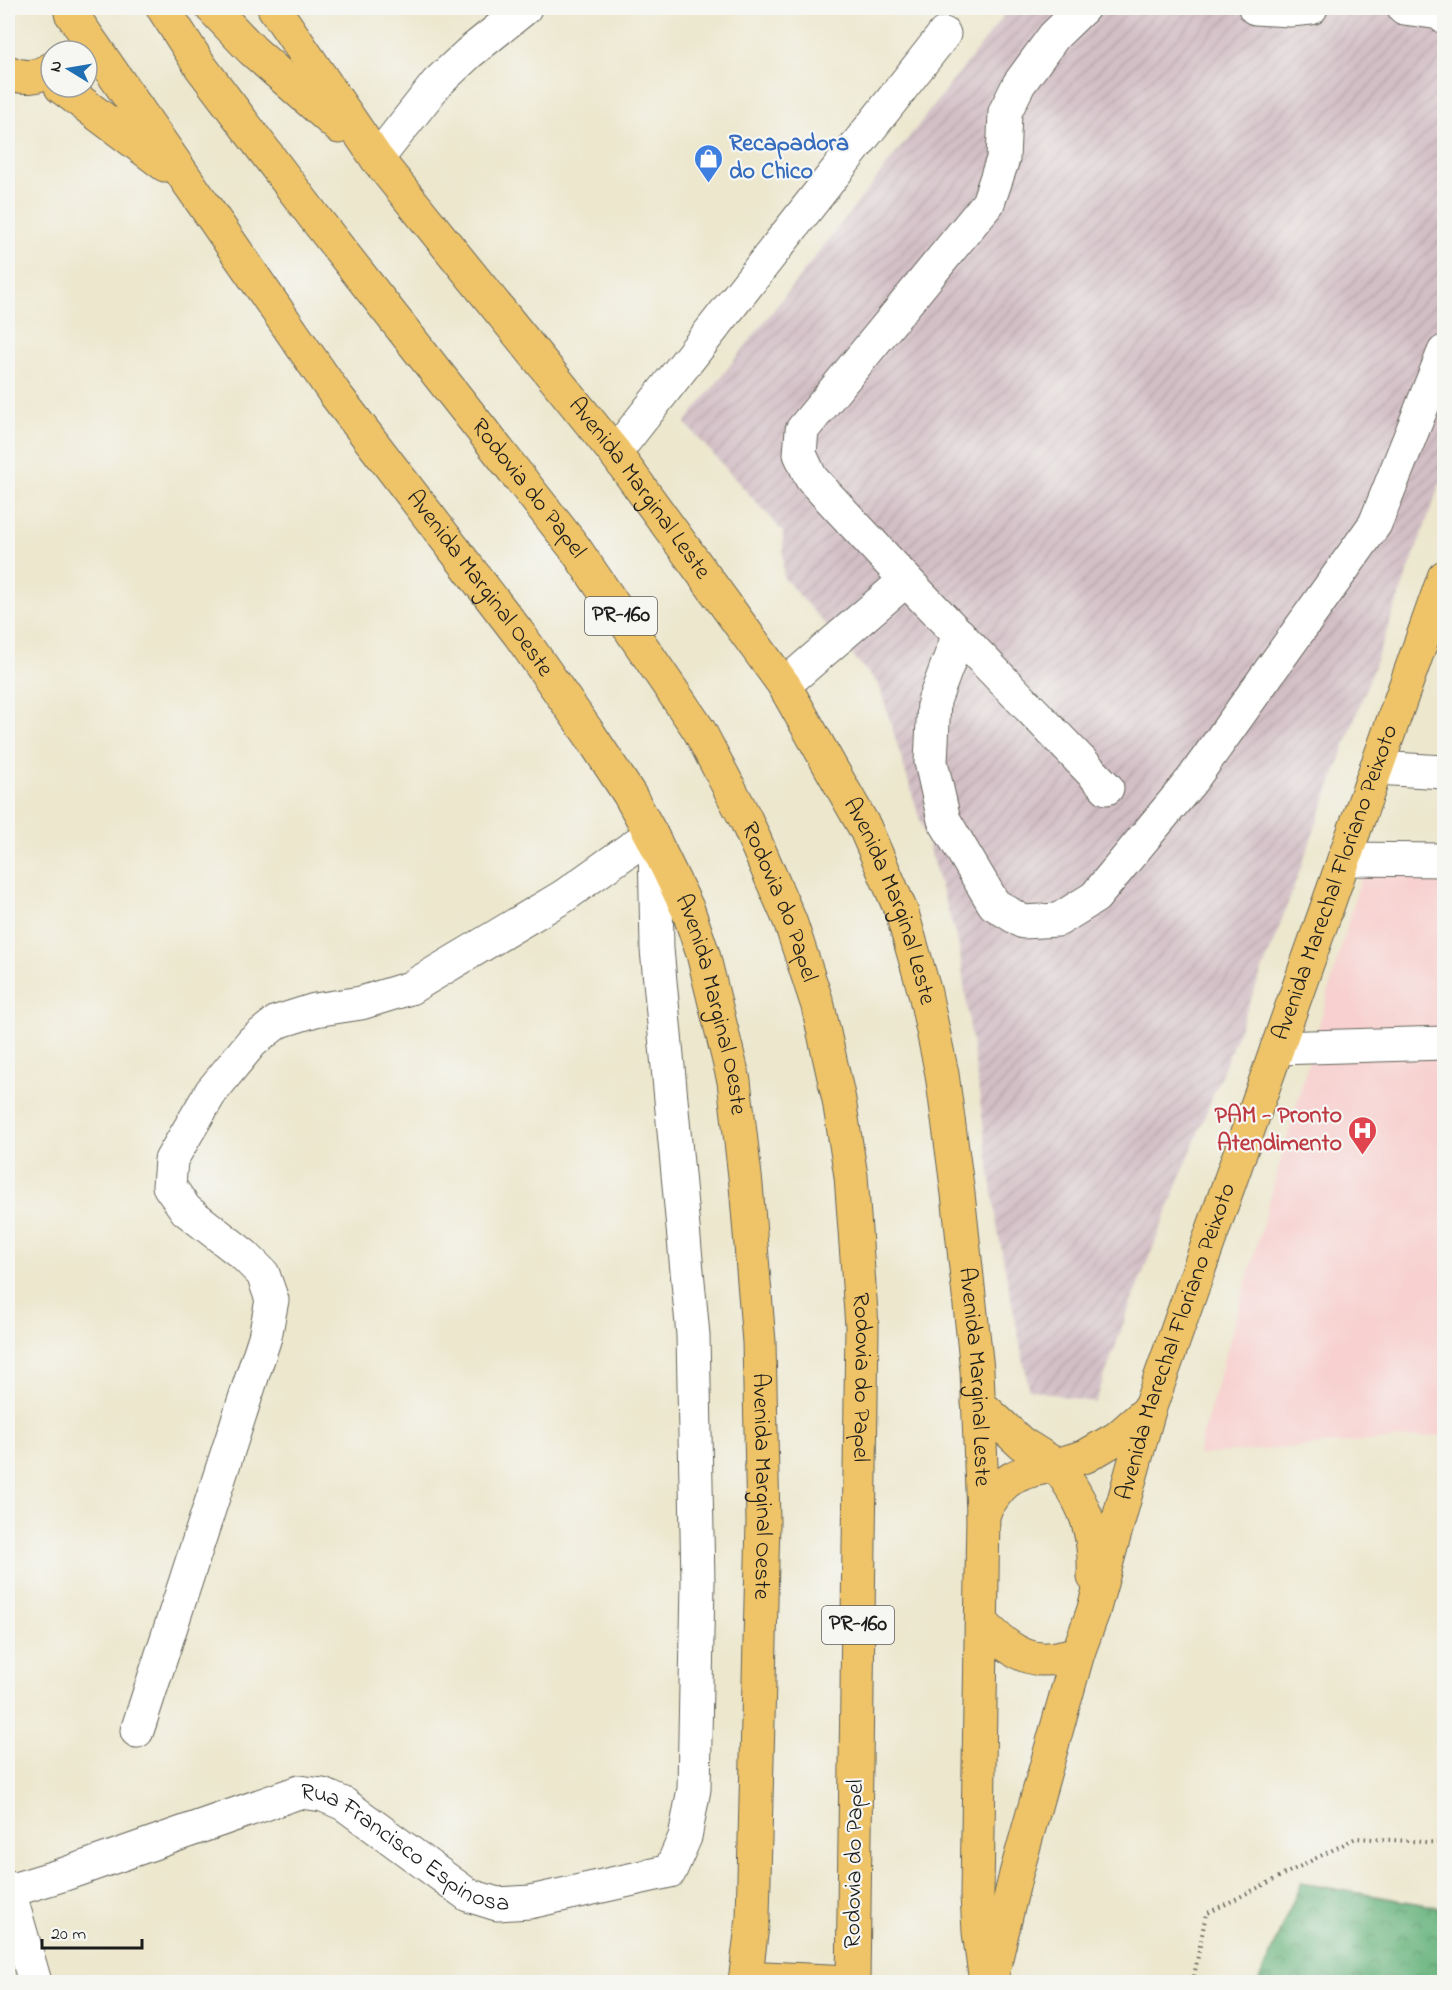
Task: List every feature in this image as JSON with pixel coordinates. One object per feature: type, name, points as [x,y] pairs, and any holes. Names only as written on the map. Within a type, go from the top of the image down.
[{"type":"main road","name":"Rodovia do Papel","points":[[163,8],[208,76],[315,218],[574,547],[652,660],[699,730],[746,820],[790,921],[818,1006],[839,1100],[851,1176],[858,1255],[862,1326],[852,1983]]},
{"type":"main road","points":[[212,8],[252,50],[377,159]]},
{"type":"main road","name":"Avenida Marginal Leste","points":[[274,8],[377,159],[615,453],[784,685],[866,828],[902,913],[925,993],[942,1074],[970,1297],[983,1514],[976,1895],[979,1932],[988,1983]]},
{"type":"main road","name":"Avenida Marginal Oeste","points":[[69,10],[74,27],[72,39]]},
{"type":"main road","name":"Avenida Marginal Oeste","points":[[69,10],[335,394],[519,634],[603,754],[629,794],[653,838],[688,910],[703,954],[734,1081],[746,1185],[759,1342],[763,1522],[753,1918],[745,1980]]},
{"type":"main road","name":"Avenida Marginal Oeste","points":[[34,77],[188,183]]},
{"type":"main road","name":"Avenida Marechal Floriano Peixoto","points":[[988,1983],[1078,1653],[1093,1612],[1149,1410],[1444,577]]},
{"type":"main road","points":[[978,1403],[1021,1443],[1056,1465],[1081,1502],[1090,1530],[1095,1557],[1093,1612]]},
{"type":"main road","points":[[983,1514],[1001,1486],[1011,1478],[1086,1456],[1117,1438],[1149,1410]]},
{"type":"main road","points":[[982,1623],[1001,1642],[1020,1653],[1040,1659],[1078,1653]]},
{"type":"main road","points":[[745,1980],[852,1983]]},
{"type":"street","points":[[377,159],[436,83],[525,8]]},
{"type":"street","points":[[1083,8],[1054,36],[1019,84],[1005,112],[1003,159],[988,203],[801,430],[800,454],[811,478],[1107,788]]},
{"type":"street","points":[[1255,8],[1290,10],[1311,8]]},
{"type":"street","points":[[1404,8],[1440,13],[1444,16]]},
{"type":"street","points":[[615,453],[944,34]]},
{"type":"street","points":[[959,634],[933,701],[931,762],[944,820],[994,904],[1023,922],[1058,920],[1095,897],[1192,780],[1375,524],[1444,352]]},
{"type":"street","points":[[784,685],[906,580]]},
{"type":"street","points":[[1376,768],[1444,772]]},
{"type":"street","points":[[137,1731],[265,1337],[272,1300],[263,1274],[244,1255],[186,1210],[169,1186],[171,1160],[211,1092],[252,1042],[277,1022],[315,1010],[361,1003],[410,988],[564,896],[653,838]]},
{"type":"street","name":"Rua Francisco Espinosa","points":[[8,1889],[65,1874],[299,1792],[323,1795],[344,1804],[468,1895],[497,1904],[530,1902],[670,1871],[685,1837],[694,1789],[699,1582],[693,1335],[657,949],[653,838]]},
{"type":"street","points":[[1344,859],[1444,860]]},
{"type":"street","points":[[1277,1048],[1444,1043]]},
{"type":"street","points":[[8,1889],[35,1983]]},
{"type":"path","points":[[1192,1983],[1206,1914],[1356,1838],[1444,1843]]},
{"type":"shaded area","points":[[1010,8],[1444,8],[1444,473],[1277,933],[1129,1308],[1095,1403],[1029,1389],[998,1232],[959,947],[879,685],[783,577],[783,532],[685,423]]},
{"type":"shaded area","name":"PAM - Pronto Atendimento","points":[[1444,872],[1444,1435],[1197,1455],[1362,874]]},
{"type":"green space","points":[[1301,1883],[1444,1908],[1444,1982],[1258,1982]]},
{"type":"place","name":"Recapadora do Chico","points":[[708,184]]},
{"type":"place","name":"PAM - Pronto Atendimento","points":[[1363,1156]]}]
